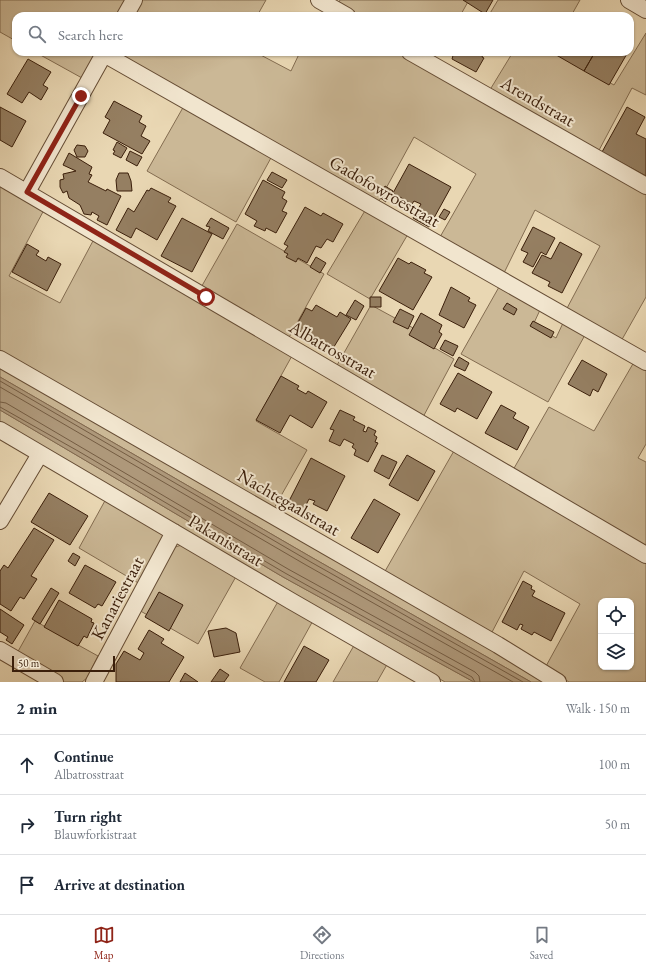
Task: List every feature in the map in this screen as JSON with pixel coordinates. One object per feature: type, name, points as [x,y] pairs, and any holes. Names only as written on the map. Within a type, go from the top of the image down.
[{"type":"street","points":[[127,12],[134,0]]},
{"type":"street","points":[[319,0],[340,12]]},
{"type":"street","points":[[629,0],[646,10]]},
{"type":"street","points":[[27,192],[102,56]]},
{"type":"street","name":"Gadofowroestraat","points":[[109,56],[646,362]]},
{"type":"street","name":"Arendstraat","points":[[417,56],[646,186]]},
{"type":"street","name":"Albatrosstraat","points":[[0,177],[646,555]]},
{"type":"street","name":"Nachtegaalstraat","points":[[0,358],[498,645],[558,682]]},
{"type":"street","name":"Pakanistraat","points":[[0,430],[432,682]]},
{"type":"street","points":[[0,521],[40,454]]},
{"type":"street","name":"Kanariestraat","points":[[94,682],[174,532]]},
{"type":"street","points":[[0,650],[54,682]]},
{"type":"shaded area","points":[[0,0],[127,0],[120,12],[12,12],[12,39],[0,32]]},
{"type":"shaded area","points":[[139,0],[266,0],[259,12],[132,12]]},
{"type":"shaded area","points":[[340,0],[469,0],[462,12],[349,12],[337,5]]},
{"type":"shaded area","points":[[498,0],[580,0],[573,12],[491,12]]},
{"type":"shaded area","points":[[646,33],[646,95],[632,88],[597,154],[488,93],[511,56],[561,56],[614,85],[632,56],[634,56],[634,52]]},
{"type":"shaded area","points":[[42,56],[95,56],[82,78]]},
{"type":"shaded area","points":[[120,56],[263,56],[291,71],[298,56],[407,56],[646,191],[646,297],[620,343],[565,312],[600,246],[535,210],[503,275],[440,237],[476,174],[414,137],[378,203]]},
{"type":"shaded area","points":[[185,104],[272,156],[236,222],[147,171]]},
{"type":"shaded area","points":[[0,183],[45,208],[9,276],[60,303],[94,239],[293,354],[256,421],[307,450],[273,510],[0,353]]},
{"type":"shaded area","points":[[366,209],[408,234],[370,299],[327,274]]},
{"type":"shaded area","points":[[237,224],[324,274],[287,341],[199,291]]},
{"type":"shaded area","points":[[499,287],[540,310],[533,325],[556,338],[563,323],[585,335],[548,402],[461,354]]},
{"type":"shaded area","points":[[371,305],[415,329],[412,335],[454,359],[422,419],[336,367]]},
{"type":"shaded area","points":[[634,362],[646,370],[646,444],[638,458],[646,462],[646,551],[513,470],[549,407],[594,431]]},
{"type":"shaded area","points":[[0,363],[552,682],[531,682],[311,557],[0,377]]},
{"type":"shaded area","points":[[0,410],[283,577],[474,682],[445,682],[0,422]]},
{"type":"shaded area","points":[[455,449],[646,561],[646,682],[569,682],[545,668],[580,604],[524,571],[491,634],[384,573]]},
{"type":"shaded area","points":[[107,497],[162,530],[163,537],[140,584],[79,548]]},
{"type":"shaded area","points":[[185,544],[238,573],[198,644],[137,609],[172,548]]},
{"type":"shaded area","points":[[280,598],[315,617],[279,682],[265,682],[240,668]]},
{"type":"shaded area","points":[[35,621],[98,656],[87,678],[82,682],[62,682],[16,655]]},
{"type":"shaded area","points":[[356,642],[389,661],[377,682],[333,682]]},
{"type":"water","points":[[0,377],[531,682],[474,682],[283,577],[0,410]]},
{"type":"building","points":[[463,0],[493,0],[486,12],[482,12]]},
{"type":"building","points":[[453,56],[482,56],[484,58],[476,72],[452,59]]},
{"type":"building","points":[[558,56],[593,56],[584,71]]},
{"type":"building","points":[[593,56],[626,56],[609,85],[584,71]]},
{"type":"building","points":[[28,59],[51,72],[43,85],[48,88],[41,100],[29,92],[22,103],[7,94]]},
{"type":"building","points":[[114,101],[142,116],[139,122],[146,126],[141,136],[150,141],[142,154],[103,133],[110,120],[105,117]]},
{"type":"building","points":[[0,107],[26,121],[12,147],[0,140]]},
{"type":"building","points":[[627,107],[645,117],[636,134],[646,139],[646,176],[602,152]]},
{"type":"building","points":[[117,142],[127,148],[121,158],[113,154],[115,151],[113,150]]},
{"type":"building","points":[[77,145],[85,146],[88,151],[85,157],[77,157],[74,150]]},
{"type":"building","points":[[130,151],[142,157],[137,166],[126,160]]},
{"type":"building","points":[[69,153],[92,167],[89,174],[92,175],[88,182],[106,191],[107,189],[121,196],[107,225],[97,220],[99,216],[92,212],[91,215],[84,214],[80,205],[69,198],[67,191],[63,193],[60,187],[60,180],[64,179],[63,174],[76,171],[63,165]]},
{"type":"building","points":[[409,164],[451,187],[429,227],[413,218],[421,204],[414,201],[412,204],[393,193]]},
{"type":"building","points":[[272,172],[287,180],[282,188],[267,180]]},
{"type":"building","points":[[119,173],[128,173],[132,191],[117,191],[116,180]]},
{"type":"building","points":[[263,180],[285,192],[282,198],[287,201],[282,211],[287,213],[276,233],[266,228],[265,231],[254,226],[257,221],[245,214]]},
{"type":"building","points":[[385,186],[393,191],[386,202],[379,197]]},
{"type":"building","points":[[151,188],[171,198],[168,202],[176,206],[157,240],[136,228],[131,238],[116,230],[128,208],[134,212],[147,190],[149,191]]},
{"type":"building","points":[[305,207],[321,216],[323,213],[343,224],[333,242],[327,239],[321,248],[316,246],[307,263],[298,258],[296,262],[286,257],[288,254],[284,252],[288,246],[284,244]]},
{"type":"building","points":[[444,209],[450,212],[445,220],[439,217]]},
{"type":"building","points":[[182,218],[212,234],[192,272],[161,256]]},
{"type":"building","points":[[211,218],[229,228],[223,239],[208,231],[210,227],[206,226]]},
{"type":"building","points":[[533,227],[555,238],[546,255],[541,252],[533,267],[523,262],[528,253],[521,250]]},
{"type":"building","points":[[560,242],[582,254],[562,293],[548,286],[550,282],[532,273],[542,255],[551,259]]},
{"type":"building","points":[[27,244],[39,251],[36,255],[46,261],[48,257],[61,264],[47,291],[12,272]]},
{"type":"building","points":[[316,257],[326,263],[320,273],[310,267]]},
{"type":"building","points":[[398,258],[409,264],[411,262],[426,270],[424,273],[432,277],[413,310],[379,291]]},
{"type":"building","points":[[451,287],[470,298],[468,301],[476,305],[464,328],[439,315]]},
{"type":"building","points":[[370,297],[381,297],[381,307],[370,307]]},
{"type":"building","points":[[355,300],[364,306],[356,320],[346,315]]},
{"type":"building","points":[[507,303],[517,309],[514,315],[503,309]]},
{"type":"building","points":[[316,305],[337,317],[340,312],[351,319],[332,350],[295,328],[306,308],[312,311]]},
{"type":"building","points":[[400,309],[414,316],[408,329],[393,322]]},
{"type":"building","points":[[421,313],[442,325],[439,332],[442,334],[434,349],[409,335]]},
{"type":"building","points":[[533,321],[554,332],[551,338],[530,326]]},
{"type":"building","points":[[445,340],[458,346],[453,356],[440,349]]},
{"type":"building","points":[[459,357],[469,363],[465,371],[454,366]]},
{"type":"building","points":[[582,360],[607,374],[598,392],[593,389],[590,396],[568,384]]},
{"type":"building","points":[[458,373],[492,392],[477,419],[457,408],[455,412],[440,404]]},
{"type":"building","points":[[281,376],[299,386],[297,389],[306,394],[308,391],[327,402],[312,428],[290,415],[280,433],[256,420]]},
{"type":"building","points":[[501,405],[516,413],[513,418],[529,427],[517,450],[485,433]]},
{"type":"building","points":[[340,410],[355,417],[353,420],[365,426],[363,431],[366,432],[368,427],[376,431],[374,435],[377,437],[375,442],[378,443],[368,462],[354,455],[356,450],[352,447],[354,444],[344,439],[340,446],[329,441],[334,430],[330,429]]},
{"type":"building","points":[[382,455],[397,462],[389,479],[374,471]]},
{"type":"building","points":[[407,455],[435,471],[418,501],[389,485]]},
{"type":"building","points":[[311,458],[345,476],[327,511],[313,504],[315,501],[309,499],[303,511],[288,503]]},
{"type":"building","points":[[49,493],[88,516],[70,545],[31,522]]},
{"type":"building","points":[[374,499],[400,514],[378,553],[351,538]]},
{"type":"building","points":[[34,528],[54,540],[31,576],[37,579],[24,599],[20,597],[11,611],[0,604],[0,571],[4,565],[8,568]]},
{"type":"building","points":[[73,553],[80,557],[75,566],[68,561]]},
{"type":"building","points":[[85,565],[116,582],[102,606],[98,604],[95,608],[69,593]]},
{"type":"building","points":[[523,581],[532,586],[531,589],[535,591],[532,596],[565,613],[551,641],[534,632],[532,635],[521,629],[523,625],[520,624],[517,630],[502,622]]},
{"type":"building","points":[[51,588],[59,593],[40,624],[32,619]]},
{"type":"building","points":[[159,592],[183,605],[169,631],[145,617]]},
{"type":"building","points":[[59,600],[92,619],[91,622],[94,623],[87,638],[84,636],[78,646],[44,627]]},
{"type":"building","points":[[0,609],[24,625],[12,644],[6,640],[8,637],[0,632]]},
{"type":"building","points":[[226,628],[236,633],[240,652],[214,657],[208,631]]},
{"type":"building","points":[[149,630],[164,639],[161,643],[184,657],[169,682],[116,682],[116,664],[124,651],[140,660],[144,653],[138,649]]},
{"type":"building","points":[[304,646],[329,660],[316,682],[284,682]]},
{"type":"building","points":[[220,669],[229,675],[224,682],[211,682]]},
{"type":"building","points":[[185,673],[198,682],[180,682]]},
{"type":"route","points":[[81,96],[27,192],[206,297]]}]
